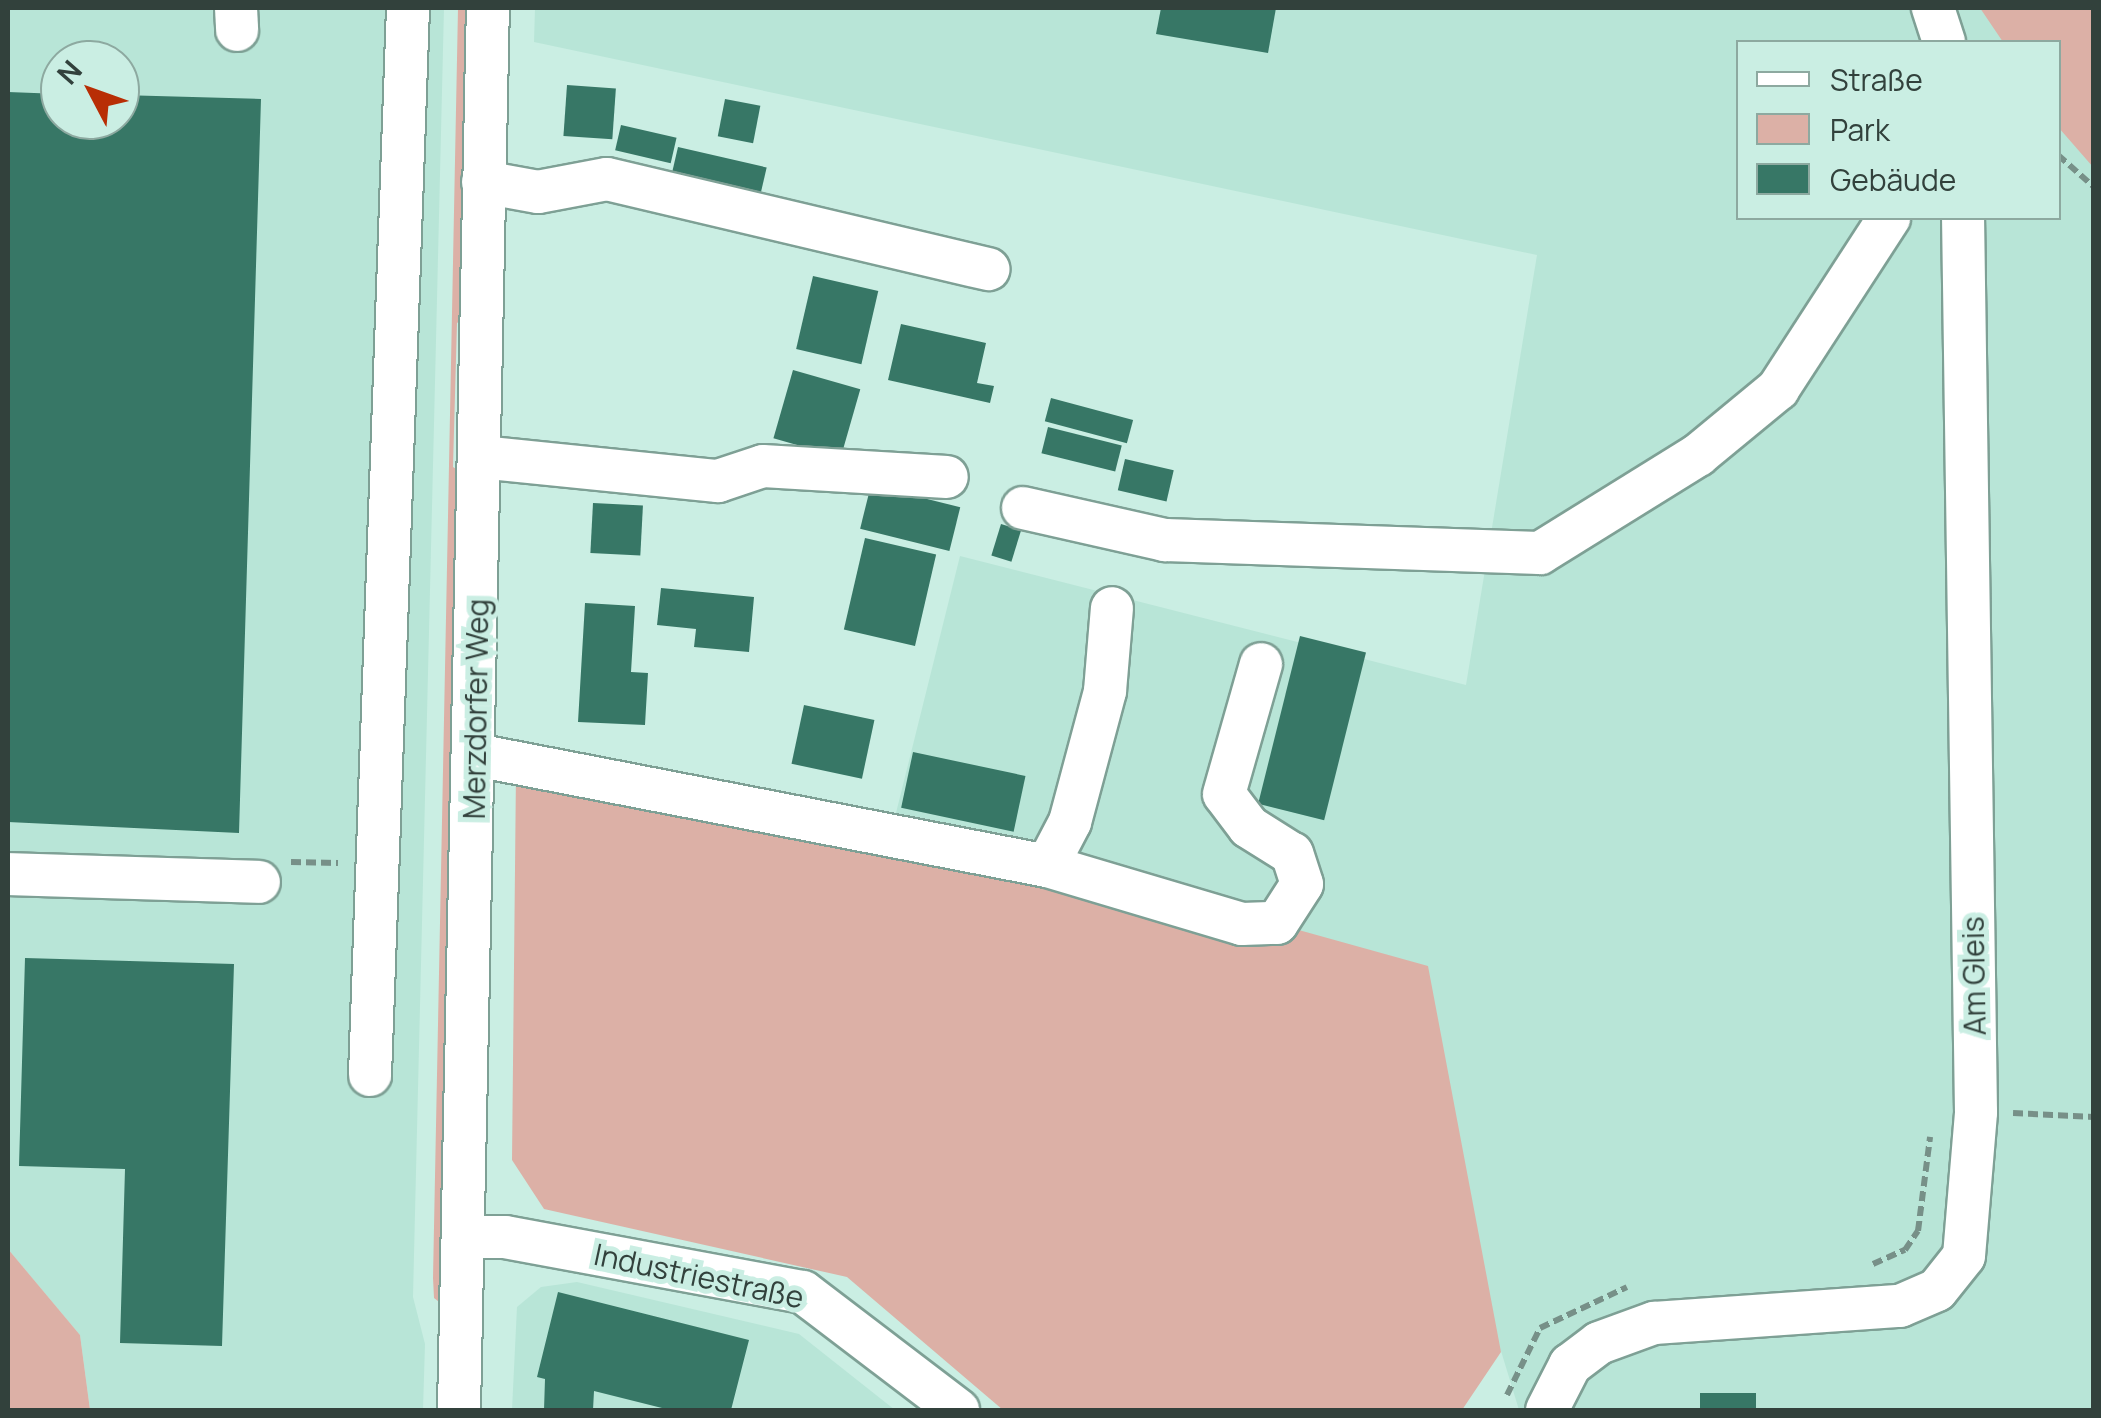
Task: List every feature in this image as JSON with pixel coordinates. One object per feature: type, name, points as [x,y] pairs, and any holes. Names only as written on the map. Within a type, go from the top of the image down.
[{"type":"street","points":[[370,1076],[408,8]]},
{"type":"street","name":"Merzdorfer Weg","points":[[459,1410],[476,755],[488,8]]},
{"type":"street","points":[[1932,8],[1943,40]]},
{"type":"street","points":[[483,182],[538,192],[607,179],[990,269]]},
{"type":"street","points":[[1022,508],[1165,540],[1540,553],[1698,455],[1778,388],[1888,220]]},
{"type":"street","name":"Am Gleis","points":[[1548,1410],[1570,1365],[1599,1343],[1654,1323],[1900,1306],[1938,1290],[1964,1256],[1976,1112],[1963,220]]},
{"type":"street","points":[[480,458],[718,481],[763,466],[947,477]]},
{"type":"street","points":[[1047,866],[1070,822],[1104,690],[1112,608]]},
{"type":"street","points":[[476,755],[1047,866],[1242,924],[1277,923],[1302,884],[1292,854],[1249,827],[1224,794],[1261,664]]},
{"type":"street","points":[[8,874],[266,872]]},
{"type":"street","name":"Industriestraße","points":[[464,1237],[505,1237],[804,1292],[958,1410]]},
{"type":"path","points":[[2061,159],[2094,187]]},
{"type":"path","points":[[266,872],[377,864]]},
{"type":"path","points":[[1976,1112],[2094,1118]]},
{"type":"path","points":[[1861,1265],[1904,1250],[1918,1231],[1931,1126]]},
{"type":"path","points":[[1504,1410],[1511,1374],[1540,1328],[1610,1289],[1649,1285]]},
{"type":"shaded area","points":[[8,8],[444,8],[413,1297],[425,1344],[423,1410],[90,1410],[80,1335],[8,1249]]},
{"type":"shaded area","points":[[535,8],[2093,8],[2093,1410],[1519,1410],[1501,1351],[895,817],[960,556],[1466,685],[1537,255],[534,42]]},
{"type":"shaded area","points":[[577,1282],[799,1334],[895,1410],[512,1410],[517,1307],[541,1287]]},
{"type":"green space","points":[[458,8],[475,8],[467,316],[457,323],[453,467],[464,474],[447,1308],[434,1298],[433,1278]]},
{"type":"green space","points":[[1980,8],[2093,8],[2093,167],[2061,130],[2061,40],[2002,40]]},
{"type":"green space","points":[[516,771],[1259,919],[1428,966],[1501,1352],[1462,1410],[1003,1410],[847,1277],[544,1209],[512,1160]]},
{"type":"green space","points":[[8,1249],[80,1335],[90,1410],[8,1410]]},
{"type":"building","points":[[1161,8],[1276,8],[1268,53],[1156,34]]},
{"type":"building","points":[[567,85],[616,88],[612,139],[563,136]]},
{"type":"building","points":[[8,92],[40,93],[40,140],[140,140],[140,96],[261,99],[239,833],[8,822]]},
{"type":"building","points":[[725,99],[760,106],[753,143],[718,136]]},
{"type":"building","points":[[621,125],[677,138],[671,163],[615,150]]},
{"type":"building","points":[[678,147],[767,167],[759,203],[670,182]]},
{"type":"building","points":[[813,276],[878,291],[861,364],[796,349]]},
{"type":"building","points":[[901,324],[986,343],[977,383],[994,386],[990,403],[888,380]]},
{"type":"building","points":[[793,370],[860,389],[841,458],[773,438]]},
{"type":"building","points":[[1051,398],[1133,420],[1127,443],[1045,421]]},
{"type":"building","points":[[1048,427],[1122,445],[1115,472],[1041,453]]},
{"type":"building","points":[[1125,459],[1174,470],[1167,501],[1118,490]]},
{"type":"building","points":[[871,485],[960,507],[949,551],[860,529]]},
{"type":"building","points":[[593,503],[643,506],[640,556],[590,553]]},
{"type":"building","points":[[1001,524],[1021,530],[1011,562],[991,556]]},
{"type":"building","points":[[865,538],[936,554],[915,646],[844,630]]},
{"type":"building","points":[[661,588],[754,597],[749,652],[694,647],[696,629],[657,625]]},
{"type":"building","points":[[585,603],[635,606],[631,672],[648,673],[645,725],[578,722]]},
{"type":"building","points":[[1300,636],[1366,652],[1324,820],[1258,804]]},
{"type":"building","points":[[804,705],[874,720],[862,779],[792,764]]},
{"type":"building","points":[[913,752],[1025,776],[1014,832],[901,808]]},
{"type":"building","points":[[25,958],[234,964],[222,1346],[120,1343],[125,1169],[19,1166]]},
{"type":"building","points":[[558,1292],[749,1340],[731,1410],[670,1410],[594,1391],[593,1410],[544,1410],[545,1379],[537,1377]]},
{"type":"building","points":[[1700,1393],[1756,1393],[1756,1410],[1700,1410]]}]
